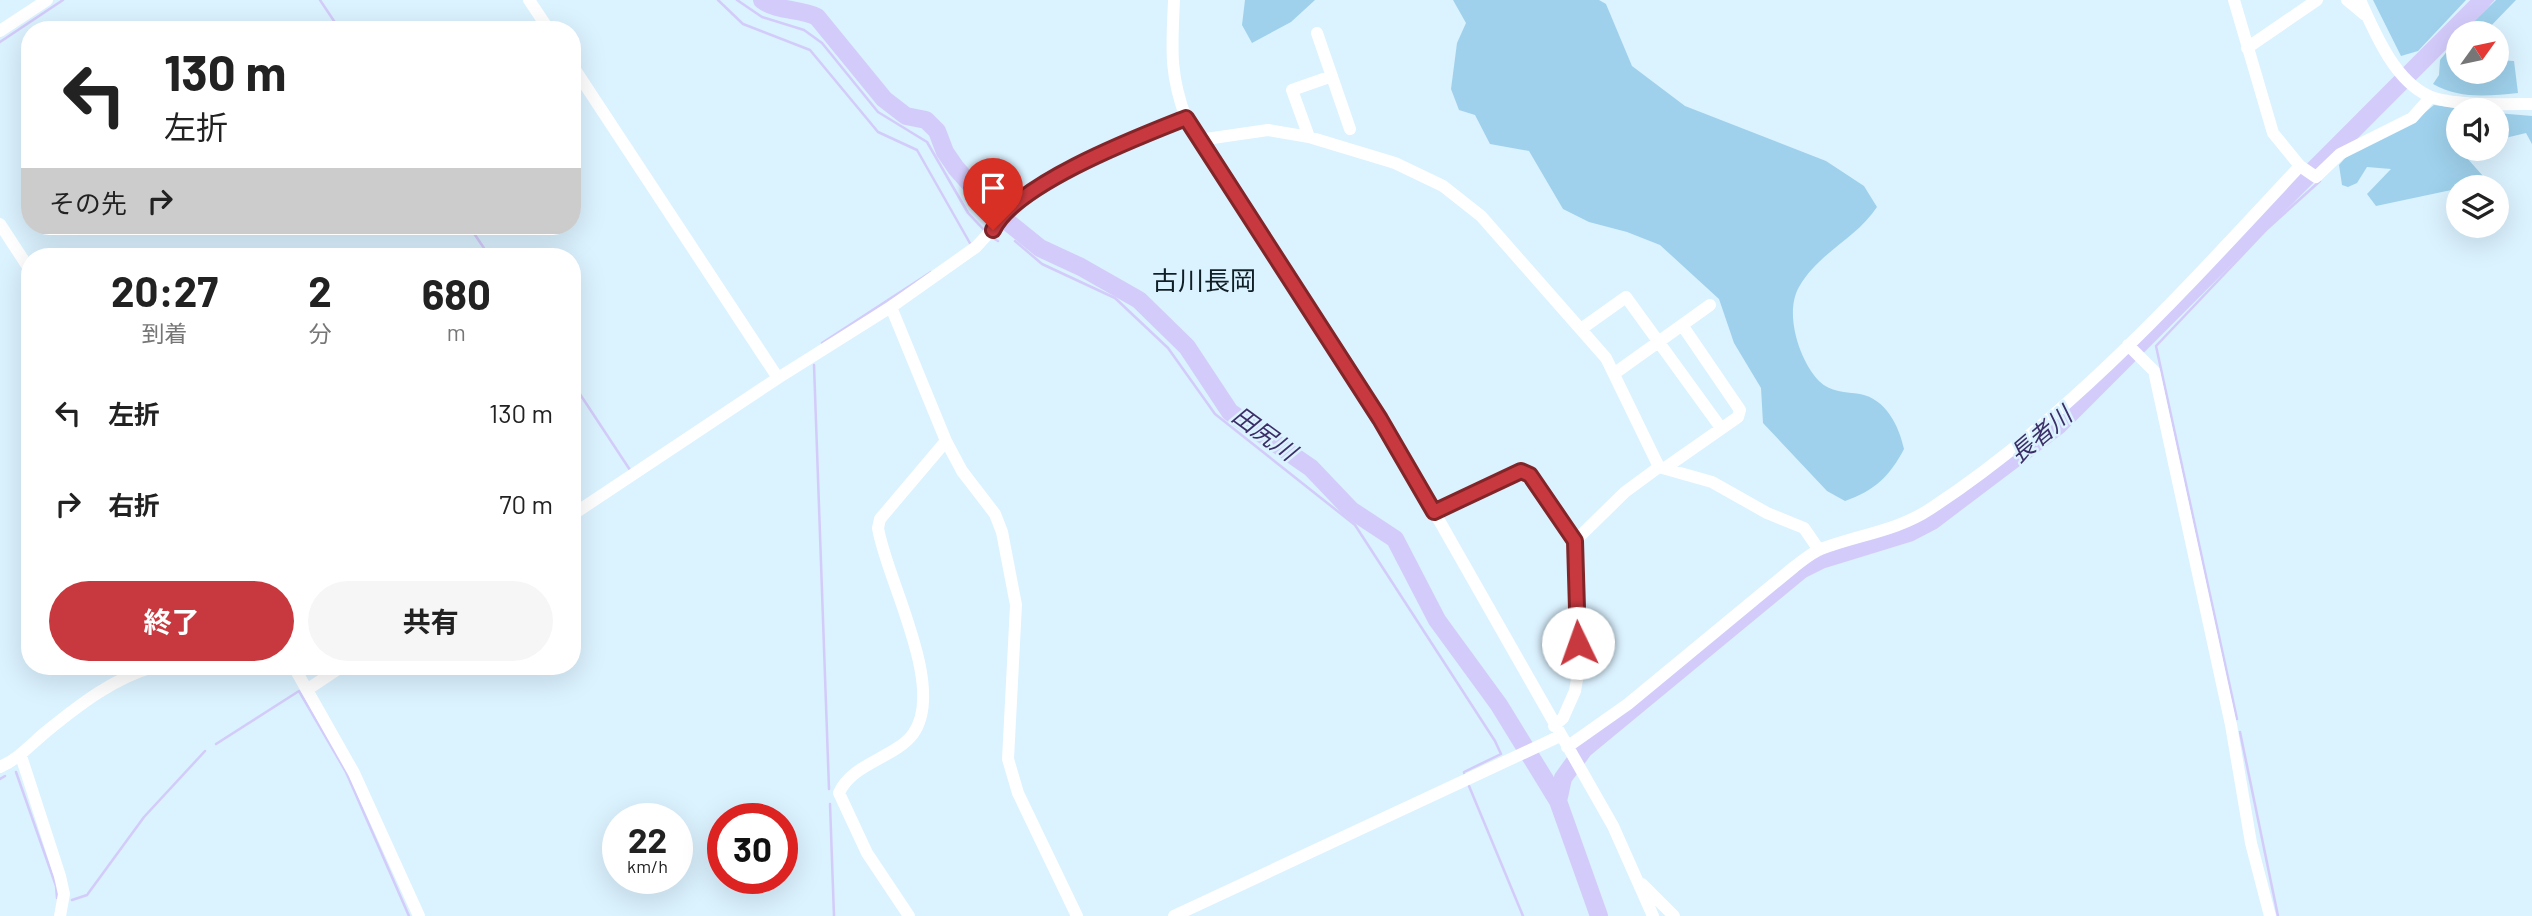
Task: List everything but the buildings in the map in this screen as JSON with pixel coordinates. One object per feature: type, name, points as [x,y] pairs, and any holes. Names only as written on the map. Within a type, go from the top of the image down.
[{"type":"street","points":[[0,31],[47,0]]},
{"type":"street","points":[[529,0],[543,21]]},
{"type":"street","points":[[1174,0],[1171,61],[1174,86],[1186,118],[1380,419],[1613,825],[1640,881],[1653,916]]},
{"type":"street","points":[[2234,0],[2273,133],[2305,171],[2316,177],[2340,154],[2412,118],[2431,97]]},
{"type":"street","points":[[2247,48],[2317,0]]},
{"type":"street","points":[[2347,0],[2368,18]]},
{"type":"street","points":[[2360,0],[2392,63],[2417,88],[2431,97],[2477,103],[2532,104]]},
{"type":"street","points":[[1317,33],[1350,129]]},
{"type":"street","points":[[1309,137],[1293,90],[1332,76]]},
{"type":"street","points":[[581,79],[778,379]]},
{"type":"street","points":[[581,509],[891,307],[976,247],[1021,198],[1060,175],[1186,118]]},
{"type":"street","points":[[1199,140],[1268,130],[1309,137],[1395,163],[1443,186],[1481,216],[1581,328],[1615,373],[1662,468],[1721,485],[1767,513],[1804,528],[1819,550]]},
{"type":"street","points":[[1174,916],[1538,747],[1563,740],[1628,704],[1767,588],[1819,550],[1902,524],[1929,510],[2035,433],[2133,348],[2305,171]]},
{"type":"street","points":[[0,224],[21,256]]},
{"type":"street","points":[[1581,328],[1626,297],[1721,428]]},
{"type":"street","points":[[1615,373],[1710,305]]},
{"type":"street","points":[[891,307],[946,441],[962,471],[995,514],[1002,532],[1016,605],[1008,759],[1018,793],[1077,916]]},
{"type":"street","points":[[1575,541],[1625,492],[1738,416],[1739,405],[1682,325]]},
{"type":"street","points":[[2133,348],[2154,371],[2231,725],[2249,833],[2270,916]]},
{"type":"street","points":[[909,916],[867,853],[839,793],[876,758],[904,745],[921,721],[921,668],[878,528],[880,519],[946,441]]},
{"type":"street","points":[[1434,512],[1521,471],[1530,475],[1575,541],[1579,668],[1576,691],[1563,718],[1563,740]]},
{"type":"street","points":[[0,767],[21,756],[69,713],[131,675]]},
{"type":"street","points":[[299,675],[354,773],[419,916]]},
{"type":"street","points":[[308,689],[329,675]]},
{"type":"street","points":[[21,756],[60,876],[64,894],[60,916]]},
{"type":"street","points":[[1640,881],[1674,916]]},
{"type":"shaded area","points":[[1245,0],[1315,0],[1291,22],[1252,43],[1242,25]]},
{"type":"shaded area","points":[[1453,0],[1599,0],[1606,4],[1632,66],[1685,106],[1826,161],[1864,186],[1877,207],[1859,228],[1807,275],[1795,298],[1793,323],[1805,361],[1823,385],[1877,401],[1895,423],[1904,449],[1880,481],[1845,501],[1827,491],[1763,423],[1761,388],[1734,343],[1719,299],[1660,245],[1627,232],[1589,222],[1563,209],[1529,151],[1490,144],[1475,115],[1459,110],[1451,89],[1457,43],[1466,23]]},
{"type":"shaded area","points":[[2373,0],[2466,0],[2418,51],[2401,56]]},
{"type":"shaded area","points":[[2496,0],[2516,0],[2496,21],[2474,21]]},
{"type":"shaded area","points":[[2446,53],[2446,84],[2510,84],[2510,61],[2514,61],[2518,93],[2463,94],[2443,89],[2433,84],[2439,75],[2440,60]]},
{"type":"shaded area","points":[[2434,105],[2446,107],[2446,161],[2470,161],[2482,175],[2446,175],[2446,191],[2376,206],[2367,194],[2391,169],[2367,167],[2357,183],[2348,187],[2342,185],[2339,165],[2347,156],[2412,123]]},
{"type":"shaded area","points":[[2509,114],[2532,116],[2532,144],[2526,133],[2509,137]]},
{"type":"waterway","points":[[32,21],[63,0]]},
{"type":"waterway","points":[[320,0],[334,21]]},
{"type":"waterway","points":[[718,0],[743,24],[810,50],[878,132],[917,150],[971,245]]},
{"type":"waterway","points":[[737,0],[762,17],[804,30],[822,43],[878,112],[927,142],[968,213],[985,231]]},
{"type":"waterway","name":"田尻川","points":[[762,0],[817,17],[884,99],[906,116],[926,120],[937,131],[945,152],[956,168],[993,210],[1040,248],[1081,267],[1139,300],[1187,347],[1230,412],[1311,468],[1351,510],[1395,539],[1437,620],[1499,705],[1558,801],[1599,916]]},
{"type":"waterway","name":"長者川","points":[[1558,801],[1563,778],[1584,749],[1801,570],[1821,560],[1909,533],[1932,521],[2059,425],[2483,0]]},
{"type":"waterway","points":[[2471,21],[2493,0]]},
{"type":"waterway","points":[[0,42],[21,28]]},
{"type":"waterway","points":[[2429,63],[2446,47]]},
{"type":"waterway","points":[[2237,719],[2156,346],[2267,229],[2320,181]]},
{"type":"waterway","points":[[475,235],[484,248]]},
{"type":"waterway","points":[[993,238],[998,241]]},
{"type":"waterway","points":[[1015,241],[1042,264],[1115,298],[1168,348],[1215,414],[1355,525],[1501,754],[1464,772],[1465,776]]},
{"type":"waterway","points":[[822,343],[931,272]]},
{"type":"waterway","points":[[814,365],[829,789]]},
{"type":"waterway","points":[[581,396],[630,470]]},
{"type":"waterway","points":[[216,744],[299,691],[346,772],[409,916]]},
{"type":"waterway","points":[[2240,732],[2278,916]]},
{"type":"waterway","points":[[72,900],[87,895],[144,817],[205,751]]},
{"type":"waterway","points":[[16,772],[56,886],[57,898]]},
{"type":"waterway","points":[[0,779],[5,776]]},
{"type":"waterway","points":[[1469,786],[1523,916]]},
{"type":"waterway","points":[[830,804],[834,916]]},
{"type":"district","name":"古川長岡","points":[[1204,281]]},
{"type":"route","points":[[993,230],[1021,198],[1060,175],[1186,118],[1380,419],[1434,512],[1521,471],[1530,475],[1575,541],[1578,643]]}]
